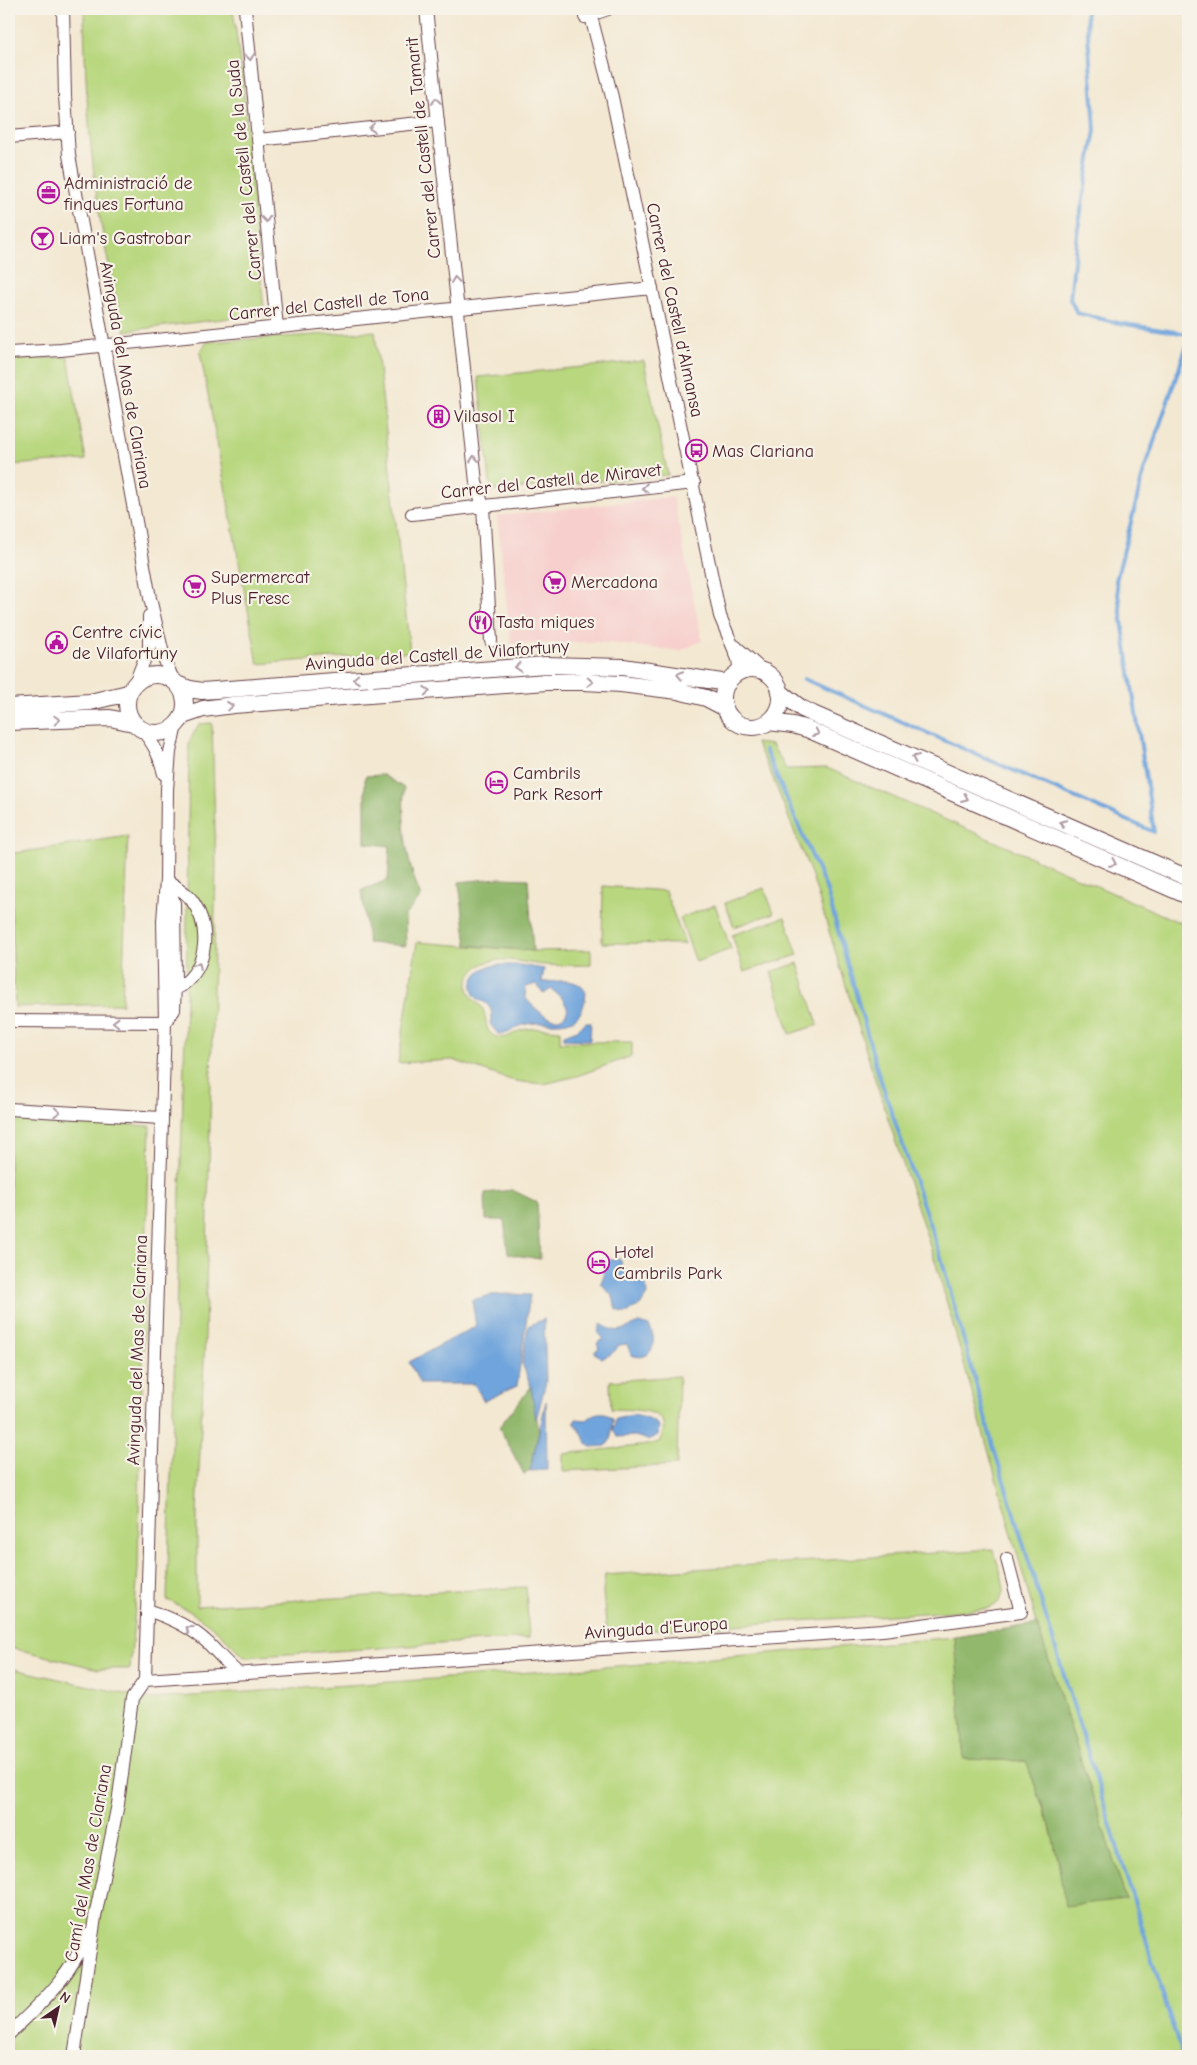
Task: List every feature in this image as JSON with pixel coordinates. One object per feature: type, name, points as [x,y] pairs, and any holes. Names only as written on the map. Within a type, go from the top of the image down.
[{"type":"street","name":"Avinguda del Mas de Clariana","points":[[63,9],[62,46],[69,156],[150,598],[164,658],[176,682]]},
{"type":"street","name":"Carrer del Castell de la Suda","points":[[244,9],[278,327]]},
{"type":"street","name":"Carrer del Castell de Tamarit","points":[[426,9],[476,482],[483,507],[491,641]]},
{"type":"street","points":[[586,12],[608,9]]},
{"type":"street","name":"Carrer del Castell d'Almansa","points":[[586,12],[599,40],[694,483],[720,616],[733,644],[739,667],[731,679]]},
{"type":"street","points":[[258,140],[438,121]]},
{"type":"street","points":[[9,136],[68,132]]},
{"type":"street","name":"Carrer del Castell de Tona","points":[[9,353],[652,288]]},
{"type":"street","name":"Carrer del Castell de Miravet","points":[[412,514],[694,483]]},
{"type":"street","name":"Avinguda del Mas de Clariana","points":[[132,688],[149,648],[150,598]]},
{"type":"street","name":"Carrer del Castell d'Almansa","points":[[733,644],[765,673]]},
{"type":"street","name":"Avinguda del Castell de Vilafortuny","points":[[176,682],[190,690],[202,691],[546,665],[623,667],[731,679]]},
{"type":"street","points":[[780,692],[780,706],[777,712],[768,722],[756,727],[744,726],[732,719],[725,708],[723,695],[731,679],[753,670],[765,673],[774,681],[780,692],[801,708],[813,714],[1188,878]]},
{"type":"street","points":[[9,706],[90,702],[132,688],[140,679],[153,675],[166,676],[176,682],[185,700],[180,721],[160,733],[110,718],[9,722]]},
{"type":"street","name":"Avinguda del Castell de Vilafortuny","points":[[180,721],[203,709],[233,705],[556,682],[621,684],[678,691],[706,698],[725,708]]},
{"type":"street","points":[[132,688],[128,712],[138,726]]},
{"type":"street","name":"Avinguda del Mas de Clariana","points":[[145,1680],[165,1022],[163,921],[166,880],[167,789],[170,752],[180,721]]},
{"type":"street","points":[[768,722],[807,729],[1188,896]]},
{"type":"street","name":"Avinguda del Mas de Clariana","points":[[138,726],[154,745],[160,758],[167,789]]},
{"type":"street","name":"Avinguda del Mas de Clariana","points":[[165,1022],[174,1010],[175,983],[174,903],[166,880]]},
{"type":"street","points":[[166,880],[190,898],[204,929],[205,944],[201,962],[191,979],[181,986],[175,983]]},
{"type":"street","name":"Avinguda del Mas de Clariana","points":[[163,921],[171,940],[170,981],[175,983]]},
{"type":"street","points":[[9,1021],[165,1022]]},
{"type":"street","points":[[9,1109],[161,1118]]},
{"type":"street","name":"Avinguda d'Europa","points":[[145,1680],[883,1630],[1021,1612],[1006,1559]]},
{"type":"street","points":[[147,1610],[182,1624],[207,1642],[238,1673]]},
{"type":"street","points":[[196,1676],[209,1668],[216,1660],[214,1650]]},
{"type":"street","name":"Camí del Mas de Clariana","points":[[74,2056],[95,1917],[118,1804],[132,1699],[145,1680]]},
{"type":"street","points":[[9,2034],[62,1978],[82,1949],[91,1921],[95,1917]]},
{"type":"shaded area","name":"Mercadona","points":[[673,497],[702,641],[680,651],[598,642],[511,644],[497,516]]},
{"type":"green space","points":[[84,9],[233,9],[242,77],[264,310],[255,315],[125,331],[106,252],[99,211],[90,131]]},
{"type":"green space","points":[[375,331],[410,652],[258,664],[200,352],[207,342]]},
{"type":"green space","points":[[68,357],[86,460],[9,465],[9,360]]},
{"type":"green space","points":[[644,361],[668,475],[491,491],[478,377]]},
{"type":"green space","points":[[212,723],[216,865],[205,1338],[197,1514],[197,1606],[526,1587],[529,1638],[244,1657],[227,1639],[208,1624],[189,1611],[167,1600],[186,1002],[189,742],[199,724]]},
{"type":"green space","points":[[756,743],[772,745],[786,769],[827,768],[1188,926],[1188,2056],[9,2056],[9,1668],[149,1699],[631,1665],[955,1637],[964,1759],[1026,1761],[1050,1826],[1058,1860],[1126,1899],[1037,1624],[936,1264],[874,1076],[812,876],[770,771]]},
{"type":"green space","points":[[383,775],[404,788],[406,844],[421,897],[405,915],[406,946],[368,943],[362,890],[388,880],[390,846],[365,843],[365,776]]},
{"type":"green space","points":[[128,836],[122,1004],[15,1007],[9,854]]},
{"type":"green space","points":[[499,878],[528,879],[533,951],[467,945],[459,882]]},
{"type":"green space","points":[[603,886],[665,891],[685,944],[602,943]]},
{"type":"green space","points":[[764,888],[774,913],[734,927],[725,903]]},
{"type":"green space","points":[[715,905],[731,949],[696,962],[680,918]]},
{"type":"green space","points":[[785,917],[798,955],[744,972],[732,935]]},
{"type":"green space","points":[[417,942],[533,951],[591,950],[591,965],[545,965],[495,960],[479,966],[475,970],[469,979],[468,989],[482,1008],[489,1032],[492,1035],[501,1038],[527,1029],[560,1030],[560,1042],[632,1042],[632,1056],[577,1076],[544,1084],[514,1081],[453,1060],[398,1063]]},
{"type":"green space","points":[[798,963],[818,1025],[790,1034],[771,972]]},
{"type":"green space","points":[[9,1118],[150,1126],[138,1569],[130,1669],[98,1669],[9,1647]]},
{"type":"green space","points":[[512,1190],[537,1202],[540,1259],[508,1254],[504,1220],[486,1220],[485,1193]]},
{"type":"green space","points":[[679,1376],[677,1465],[563,1471],[563,1454],[648,1445],[659,1442],[663,1431],[663,1422],[658,1416],[641,1411],[611,1409],[610,1381]]},
{"type":"green space","points":[[531,1387],[539,1431],[530,1471],[524,1474],[499,1427]]},
{"type":"green space","points":[[993,1549],[1001,1575],[1003,1591],[1001,1599],[987,1609],[607,1633],[603,1593],[605,1575]]},
{"type":"green space","points":[[1037,1624],[1126,1899],[1065,1906],[1058,1860],[1050,1826],[1026,1761],[964,1759],[955,1637]]},
{"type":"water","points":[[496,965],[520,965],[544,969],[542,982],[567,981],[578,984],[586,993],[579,1015],[573,1020],[565,1022],[527,1024],[498,1034],[490,1024],[492,1014],[490,1008],[477,998],[472,990],[475,977],[481,970]],"holes":[[[536,984],[544,994],[551,989],[562,998],[568,1009],[564,1016],[559,1019],[553,1019],[540,1012],[525,997],[526,987]]]},
{"type":"water","points":[[586,1022],[591,1022],[590,1040],[564,1039],[564,1035],[577,1030]]},
{"type":"water","points":[[608,1259],[620,1259],[622,1264],[618,1266],[625,1270],[633,1280],[646,1285],[647,1295],[640,1306],[634,1308],[629,1313],[623,1313],[616,1309],[613,1297],[601,1283],[604,1275],[601,1266]]},
{"type":"water","points":[[491,1295],[530,1295],[517,1386],[484,1401],[474,1384],[420,1384],[409,1362],[476,1326],[472,1300]]},
{"type":"water","points":[[544,1319],[546,1382],[536,1420],[531,1387],[522,1363],[528,1326]]},
{"type":"water","points":[[639,1323],[649,1326],[652,1332],[653,1344],[649,1354],[638,1357],[631,1355],[627,1344],[619,1345],[612,1354],[601,1358],[594,1352],[599,1349],[597,1343],[604,1339],[598,1332],[601,1324],[617,1331]]},
{"type":"water","points":[[546,1401],[547,1470],[530,1471]]},
{"type":"water","points":[[605,1413],[613,1419],[611,1439],[606,1446],[590,1447],[574,1423],[576,1419],[587,1420],[594,1414]]},
{"type":"water","points":[[632,1415],[646,1418],[656,1423],[659,1426],[658,1435],[648,1440],[635,1436],[617,1437],[613,1429],[616,1419]]},
{"type":"waterway","points":[[1086,9],[1095,130],[1077,234],[1070,299],[1077,313],[1118,323],[1188,334]]},
{"type":"waterway","points":[[804,679],[1154,832],[1116,581],[1144,471],[1188,342]]},
{"type":"waterway","points":[[765,750],[826,888],[878,1072],[942,1261],[993,1446],[1182,2056]]},
{"type":"place","name":"Administració de finques Fortuna","points":[[48,193]]},
{"type":"place","name":"Liam's Gastrobar","points":[[43,238]]},
{"type":"place","name":"Vilasol I","points":[[438,416]]},
{"type":"place","name":"Mas Clariana","points":[[696,451]]},
{"type":"place","name":"Mercadona","points":[[555,582]]},
{"type":"place","name":"Supermercat Plus Fresc","points":[[195,587]]},
{"type":"place","name":"Tasta miques","points":[[480,622]]},
{"type":"place","name":"Centre cívic de Vilafortuny","points":[[56,642]]},
{"type":"place","name":"Cambrils Park Resort","points":[[497,783]]},
{"type":"place","name":"Hotel Cambrils Park","points":[[598,1262]]}]
